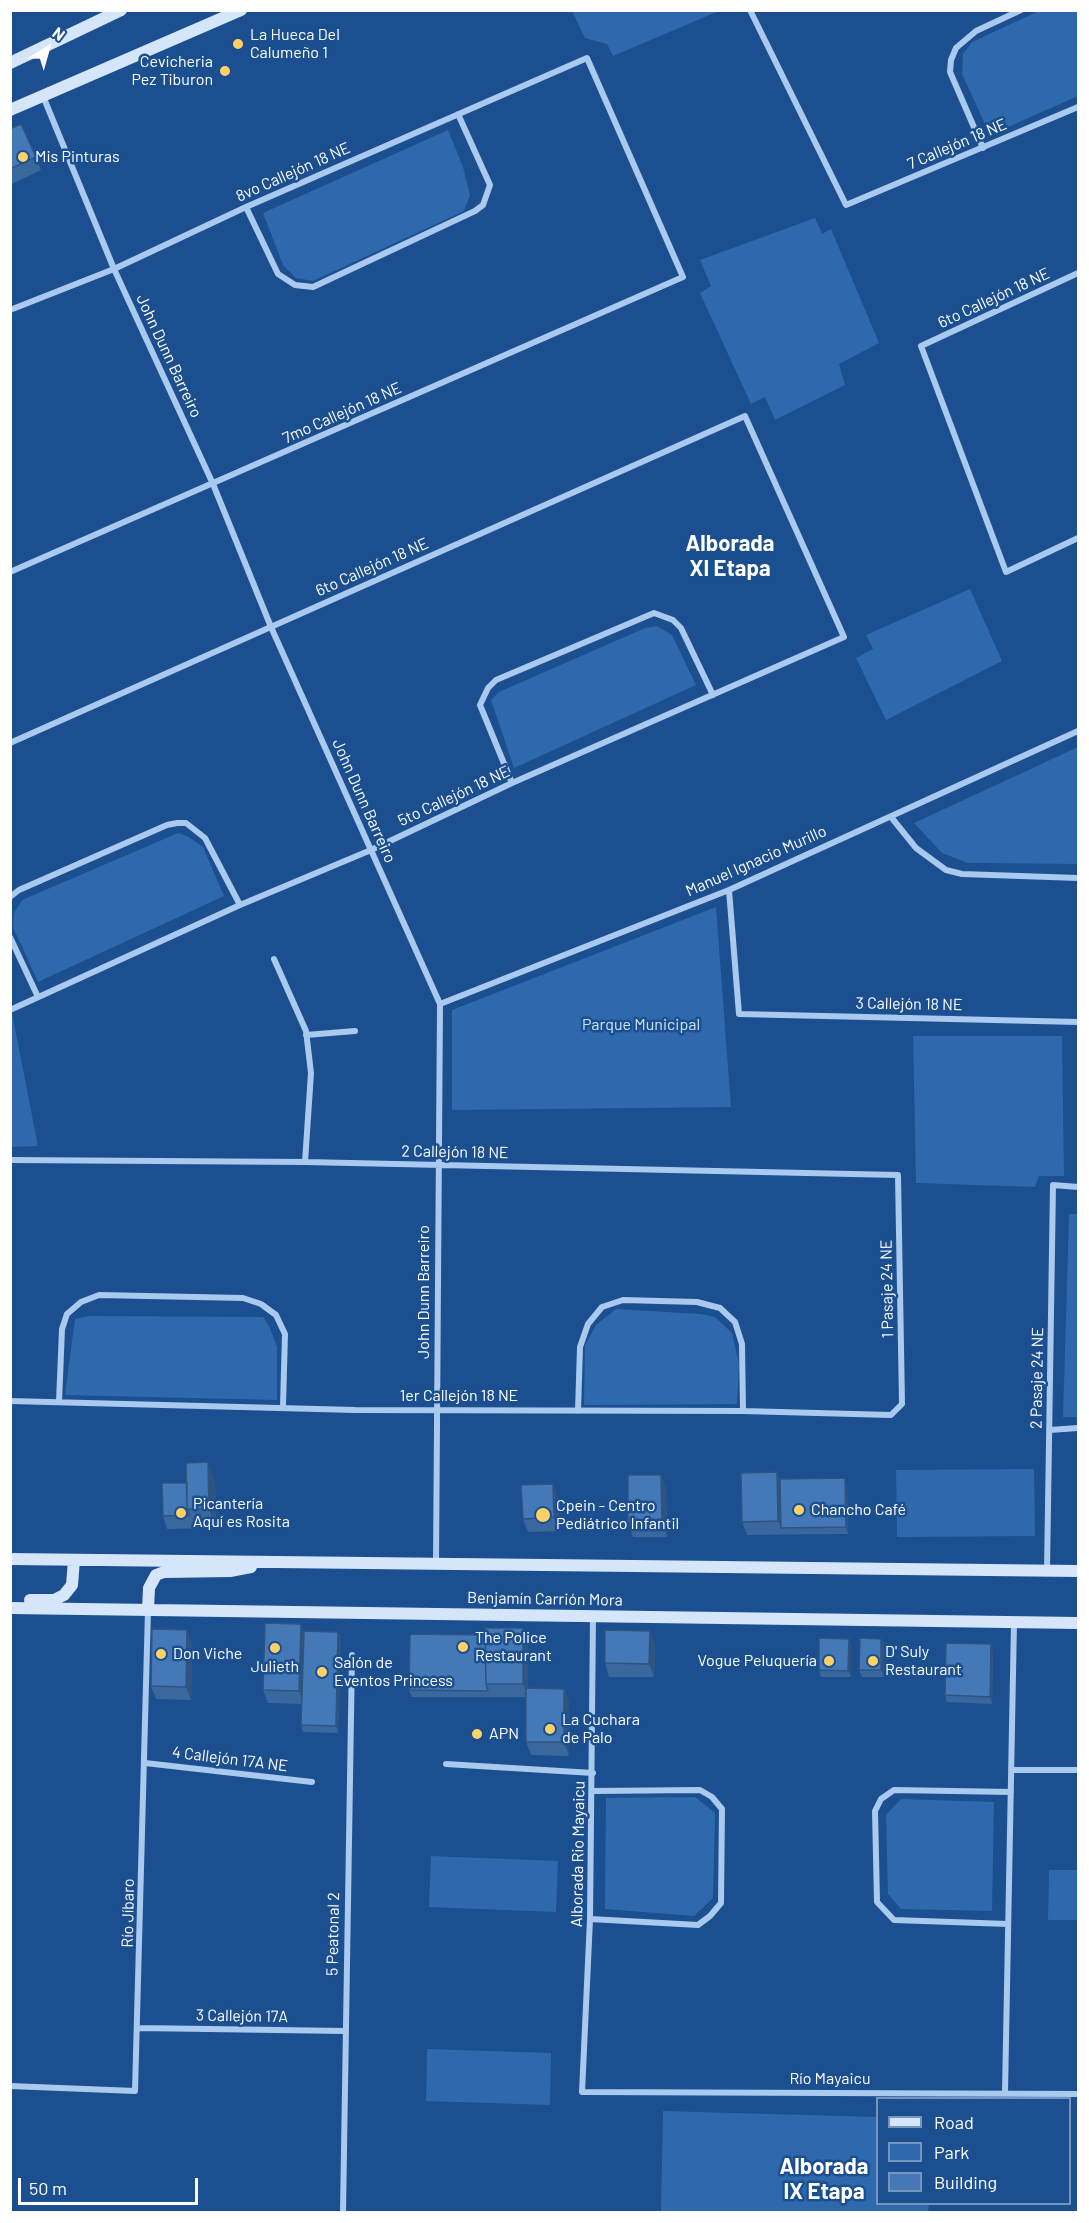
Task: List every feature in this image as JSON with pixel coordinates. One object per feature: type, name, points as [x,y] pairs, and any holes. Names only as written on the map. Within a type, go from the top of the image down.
[{"type":"main road","points":[[10,63],[121,10]]},
{"type":"main road","points":[[10,110],[241,10]]},
{"type":"main road","name":"Benjamín Carrión Mora","points":[[10,1559],[1078,1571]]},
{"type":"main road","points":[[10,1600],[60,1599],[72,1585],[74,1560]]},
{"type":"main road","points":[[148,1610],[148,1591],[156,1575],[164,1572],[230,1571],[272,1562]]},
{"type":"main road","name":"Benjamín Carrión Mora","points":[[10,1608],[1078,1623]]},
{"type":"street","name":"7 Callejón 18 NE","points":[[750,10],[846,205],[1078,107]]},
{"type":"street","points":[[983,148],[950,72],[951,60],[956,48],[976,31],[1021,10]]},
{"type":"street","name":"8vo Callejón 18 NE","points":[[10,310],[114,269],[246,207],[587,58],[683,277]]},
{"type":"street","name":"John Dunn Barreiro","points":[[43,96],[114,269],[213,484],[271,627],[440,1004],[436,1564]]},
{"type":"street","points":[[246,207],[278,274],[295,285],[313,287],[475,211],[483,204],[490,185],[458,114]]},
{"type":"street","name":"6to Callejón 18 NE","points":[[1078,273],[921,346],[1006,572],[1078,538]]},
{"type":"street","name":"7mo Callejón 18 NE","points":[[10,572],[683,277]]},
{"type":"street","name":"6to Callejón 18 NE","points":[[10,743],[745,416],[844,637]]},
{"type":"street","points":[[512,783],[480,705],[488,688],[496,680],[654,613],[674,620],[681,628],[713,695]]},
{"type":"street","name":"5to Callejón 18 NE","points":[[10,1010],[240,905],[371,850],[512,783],[844,637]]},
{"type":"street","name":"Manuel Ignacio Murillo","points":[[440,1004],[729,890],[1078,731]]},
{"type":"street","points":[[891,817],[916,848],[946,870],[962,874],[1078,878]]},
{"type":"street","points":[[10,897],[19,890],[168,825],[186,823],[205,838],[240,905]]},
{"type":"street","name":"3 Callejón 18 NE","points":[[729,890],[739,1014],[1078,1022]]},
{"type":"street","points":[[10,937],[38,997]]},
{"type":"street","points":[[274,959],[306,1035],[311,1073],[305,1162]]},
{"type":"street","points":[[306,1035],[355,1031]]},
{"type":"street","name":"2 Callejón 18 NE","points":[[10,1160],[305,1162],[898,1175]]},
{"type":"street","name":"1 Pasaje 24 NE","points":[[898,1175],[902,1404]]},
{"type":"street","name":"2 Pasaje 24 NE","points":[[1047,1570],[1053,1185],[1078,1187]]},
{"type":"street","points":[[59,1402],[62,1329],[67,1314],[81,1302],[99,1295],[110,1295],[243,1298],[261,1304],[276,1315],[285,1334],[283,1406]]},
{"type":"street","points":[[578,1411],[580,1347],[588,1324],[602,1307],[623,1300],[697,1302],[720,1308],[735,1322],[742,1344],[743,1411]]},
{"type":"street","name":"1er Callejón 18 NE","points":[[10,1401],[283,1406],[355,1410],[743,1411],[891,1415],[902,1404]]},
{"type":"street","points":[[1050,1430],[1078,1428]]},
{"type":"street","name":"Río Jíbaro","points":[[10,2086],[135,2091],[139,2028],[148,1610]]},
{"type":"street","name":"Alborada Rio Mayaicu","points":[[582,2092],[590,1919],[593,1616]]},
{"type":"street","points":[[1005,2092],[1014,1622]]},
{"type":"street","name":"5 Peatonal 2","points":[[343,2212],[352,1655]]},
{"type":"street","name":"4 Callejón 17A NE","points":[[145,1763],[312,1782]]},
{"type":"street","points":[[446,1764],[593,1773]]},
{"type":"street","points":[[1012,1770],[1078,1770]]},
{"type":"street","points":[[590,1919],[698,1925],[710,1917],[721,1903],[722,1809],[712,1797],[700,1790],[592,1791]]},
{"type":"street","points":[[1008,1924],[894,1920],[878,1902],[875,1811],[881,1800],[894,1790],[1011,1792]]},
{"type":"street","name":"3 Callejón 17A","points":[[139,2028],[345,2031]]},
{"type":"street","name":"Río Mayaicu","points":[[582,2092],[1078,2094]]},
{"type":"green space","points":[[572,11],[719,11],[613,56],[607,44],[585,38]]},
{"type":"green space","points":[[1039,11],[1078,11],[1078,96],[990,135],[962,74],[963,54],[972,42]]},
{"type":"green space","points":[[448,130],[463,167],[470,195],[464,211],[313,281],[296,278],[283,265],[263,213]]},
{"type":"green space","points":[[815,218],[822,234],[831,229],[879,343],[839,364],[845,385],[775,420],[765,397],[751,404],[700,293],[711,286],[700,260]]},
{"type":"green space","points":[[970,589],[1002,661],[886,720],[856,658],[873,649],[866,635]]},
{"type":"green space","points":[[657,626],[672,635],[696,685],[514,768],[491,700],[499,692],[645,628]]},
{"type":"green space","points":[[1078,747],[1078,864],[968,863],[942,853],[914,823]]},
{"type":"green space","points":[[178,833],[203,847],[224,896],[38,982],[13,927],[14,913],[22,900]]},
{"type":"green space","name":"Parque Municipal","points":[[716,907],[731,1107],[452,1110],[452,1010]]},
{"type":"green space","points":[[12,1013],[38,1146],[11,1147]]},
{"type":"green space","points":[[913,1036],[1062,1036],[1064,1176],[1039,1176],[1035,1187],[916,1183]]},
{"type":"green space","points":[[1069,1214],[1078,1214],[1078,1417],[1063,1417]]},
{"type":"green space","points":[[616,1309],[715,1317],[732,1333],[739,1364],[737,1404],[584,1405],[585,1345],[596,1325]]},
{"type":"green space","points":[[89,1316],[263,1317],[277,1347],[277,1400],[65,1395],[75,1319]]},
{"type":"green space","points":[[1034,1469],[1035,1536],[897,1537],[896,1470]]},
{"type":"green space","points":[[695,1797],[715,1813],[713,1898],[694,1916],[605,1909],[606,1798]]},
{"type":"green space","points":[[901,1799],[994,1802],[992,1911],[901,1909],[888,1894],[886,1815]]},
{"type":"green space","points":[[431,1856],[558,1861],[556,1912],[429,1907]]},
{"type":"green space","points":[[1049,1870],[1078,1870],[1078,1920],[1048,1920]]},
{"type":"green space","points":[[427,2049],[551,2053],[550,2105],[426,2101]]},
{"type":"green space","points":[[663,2111],[876,2117],[876,2205],[929,2205],[928,2212],[661,2212]]},
{"type":"building","points":[[21,124],[36,157],[10,169],[10,129]]},
{"type":"building","points":[[208,1462],[209,1509],[187,1509],[186,1463]]},
{"type":"building","points":[[777,1472],[778,1521],[742,1522],[741,1473]]},
{"type":"building","points":[[628,1475],[661,1475],[662,1523],[628,1523]]},
{"type":"building","points":[[845,1478],[846,1527],[781,1528],[780,1479]]},
{"type":"building","points":[[162,1483],[187,1483],[187,1509],[190,1515],[163,1516]]},
{"type":"building","points":[[553,1484],[554,1517],[523,1519],[521,1485]]},
{"type":"building","points":[[265,1623],[301,1624],[299,1691],[263,1690]]},
{"type":"building","points":[[485,1628],[523,1628],[523,1684],[486,1684]]},
{"type":"building","points":[[152,1629],[187,1630],[186,1687],[151,1686]]},
{"type":"building","points":[[605,1630],[650,1631],[649,1664],[605,1663]]},
{"type":"building","name":"Salón de Eventos Princess","points":[[304,1631],[338,1632],[336,1726],[301,1725]]},
{"type":"building","points":[[410,1634],[485,1635],[488,1691],[409,1690]]},
{"type":"building","points":[[819,1638],[849,1639],[848,1671],[819,1670]]},
{"type":"building","name":"D' Suly Restaurant","points":[[860,1638],[881,1639],[881,1670],[859,1670]]},
{"type":"building","points":[[946,1643],[991,1644],[990,1697],[945,1695]]},
{"type":"building","name":"La Cuchara de Palo","points":[[526,1688],[564,1689],[564,1742],[526,1742]]},
{"type":"place","name":"La Hueca Del Calumeño 1","points":[[238,44]]},
{"type":"place","name":"Cevicheria Pez Tiburon","points":[[225,71]]},
{"type":"place","name":"Mis Pinturas","points":[[23,157]]},
{"type":"place","name":"Chancho Café","points":[[799,1510]]},
{"type":"place","name":"Picantería Aquí es Rosita","points":[[181,1513]]},
{"type":"place","name":"Cpein - Centro Pediátrico Infantil","points":[[543,1515]]},
{"type":"place","name":"The Police Restaurant","points":[[463,1647]]},
{"type":"place","name":"Julieth","points":[[275,1648]]},
{"type":"place","name":"Don Viche","points":[[161,1654]]},
{"type":"place","name":"Vogue Peluquería","points":[[829,1661]]},
{"type":"place","name":"D' Suly Restaurant","points":[[873,1661]]},
{"type":"place","name":"Salón de Eventos Princess","points":[[322,1672]]},
{"type":"place","name":"La Cuchara de Palo","points":[[550,1729]]},
{"type":"place","name":"APN","points":[[477,1734]]},
{"type":"district","name":"Alborada XI Etapa","points":[[730,556]]},
{"type":"district","name":"Alborada IX Etapa","points":[[824,2180]]}]
